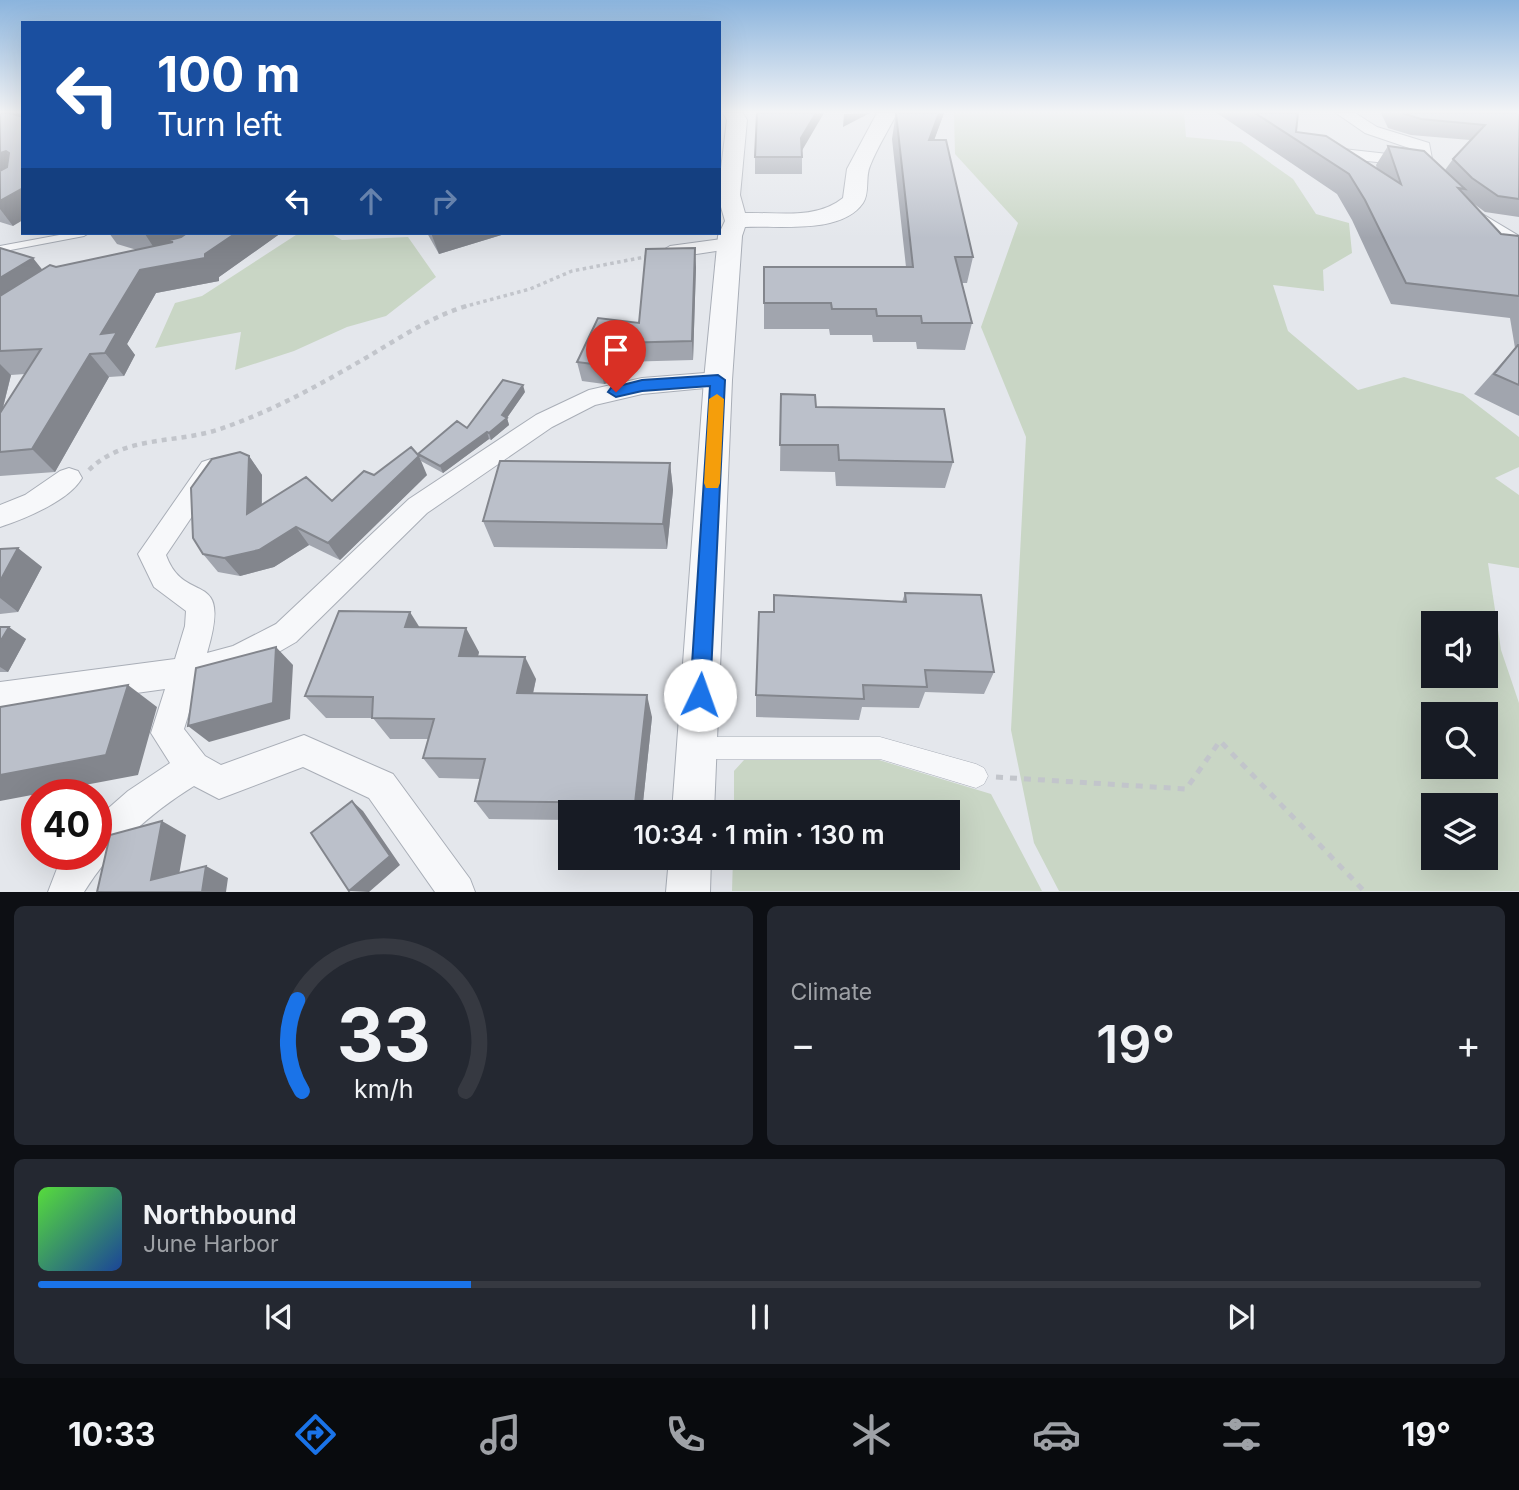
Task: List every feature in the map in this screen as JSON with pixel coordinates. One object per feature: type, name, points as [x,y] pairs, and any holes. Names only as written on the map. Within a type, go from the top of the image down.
[{"type":"street","points":[[694,800],[718,380],[729,244],[736,221],[729,195],[734,155]]},
{"type":"street","points":[[736,221],[760,217],[811,218],[836,214],[854,200],[858,169],[865,155]]},
{"type":"street","points":[[1355,155],[1424,164]]},
{"type":"street","points":[[1423,155],[1424,164],[1455,199],[1519,244]]},
{"type":"street","points":[[670,252],[729,244]]},
{"type":"street","points":[[0,697],[186,672],[238,659],[286,633],[418,506],[544,421],[589,398],[642,386],[718,380]]},
{"type":"street","points":[[215,462],[152,554],[157,571],[181,593],[201,605],[200,626],[167,733],[193,768],[219,782],[304,751],[381,786],[457,891]]},
{"type":"street","points":[[0,516],[34,502],[69,478]]},
{"type":"street","points":[[697,748],[880,748],[976,776]]},
{"type":"street","points":[[112,825],[164,785],[193,768]]},
{"type":"street","points":[[66,891],[78,870]]},
{"type":"street","points":[[688,891],[689,870]]},
{"type":"lane","points":[[0,249],[74,235]]},
{"type":"path","points":[[69,478],[86,473],[101,458],[131,446],[215,431],[238,423],[308,391],[415,328],[460,307],[530,289],[572,271],[670,252]]},
{"type":"path","points":[[976,776],[1186,789],[1220,741],[1365,891]]},
{"type":"green space","points":[[956,155],[1259,155],[1293,179],[1316,214],[1349,223],[1352,253],[1323,270],[1324,291],[1273,285],[1288,331],[1358,390],[1404,377],[1463,394],[1519,437],[1519,467],[1495,478],[1519,495],[1519,568],[1488,563],[1495,611],[1421,611],[1421,688],[1498,688],[1498,630],[1501,650],[1519,703],[1519,891],[1059,891],[1034,843],[1011,730],[1026,437],[981,327],[1018,223]]},
{"type":"green space","points":[[296,235],[333,235],[342,240],[408,237],[436,277],[386,316],[347,327],[294,351],[235,370],[241,332],[155,348],[175,303],[202,296]]},
{"type":"green space","points":[[744,760],[879,760],[991,794],[1042,891],[732,891],[733,870],[960,870],[960,800],[734,800],[734,771]]},
{"type":"building","points":[[9,155],[21,155],[21,189],[0,201],[0,171],[7,167]]},
{"type":"building","points":[[755,155],[802,155],[802,157],[755,157]]},
{"type":"building","points":[[901,155],[949,155],[973,257],[955,257],[972,323],[922,323],[921,316],[877,316],[876,309],[832,309],[831,303],[764,303],[764,267],[913,267]]},
{"type":"building","points":[[1319,155],[1355,155],[1401,184],[1391,155],[1428,155],[1465,189],[1458,188],[1501,234],[1519,236],[1519,296],[1406,283],[1365,200],[1349,174]]},
{"type":"building","points":[[1457,155],[1519,155],[1519,199],[1498,196],[1472,178],[1453,159]]},
{"type":"building","points":[[233,235],[205,254],[205,258],[140,270],[101,334],[117,332],[105,353],[90,354],[32,449],[0,452],[0,413],[41,349],[0,351],[0,296],[50,265],[56,267],[173,242],[166,241],[181,237]]},
{"type":"building","points":[[0,248],[33,258],[0,278]]},
{"type":"building","points":[[695,248],[692,341],[618,343],[609,363],[600,365],[577,362],[598,318],[639,323],[646,249]]},
{"type":"building","points":[[1519,345],[1519,385],[1494,374]]},
{"type":"building","points":[[503,380],[523,385],[502,415],[507,418],[440,466],[418,454],[457,421],[467,428]]},
{"type":"building","points":[[781,394],[815,395],[816,407],[944,409],[953,462],[839,460],[838,445],[780,445]]},
{"type":"building","points":[[411,447],[419,456],[328,543],[296,527],[259,550],[224,558],[203,554],[193,538],[191,488],[212,459],[240,452],[249,456],[247,514],[306,477],[332,501],[364,471],[374,475]]},
{"type":"building","points":[[500,461],[670,463],[663,524],[483,521]]},
{"type":"building","points":[[18,548],[0,581],[0,549]]},
{"type":"building","points":[[905,593],[981,595],[994,672],[925,670],[927,687],[863,685],[864,699],[756,695],[759,612],[774,612],[774,595],[906,602]]},
{"type":"building","points":[[339,611],[410,612],[405,627],[466,628],[459,656],[525,657],[517,693],[647,695],[635,800],[475,801],[485,759],[423,758],[434,719],[372,718],[373,697],[305,696]]},
{"type":"building","points":[[0,627],[9,627],[0,642]]},
{"type":"building","points":[[276,647],[273,703],[188,726],[196,668]]},
{"type":"building","points":[[128,685],[106,755],[0,775],[0,707]]},
{"type":"building","points":[[352,801],[390,856],[349,891],[311,833]]},
{"type":"building","points":[[162,821],[151,880],[206,866],[202,892],[97,892],[102,870],[112,870],[112,834]]},
{"type":"slow traffic","points":[[712,483],[717,399]]},
{"type":"route","points":[[616,392],[642,386],[718,380],[700,695]]}]
